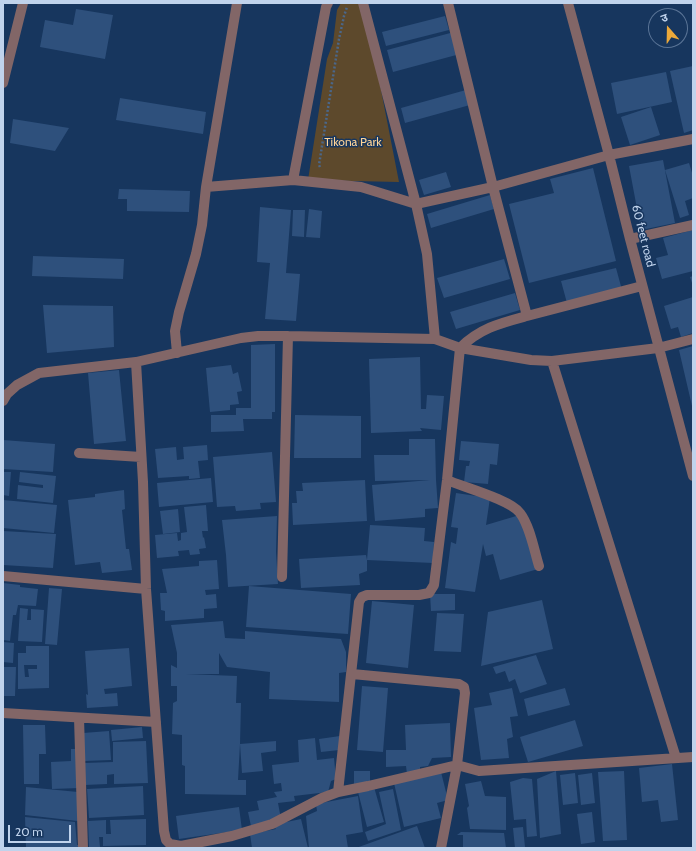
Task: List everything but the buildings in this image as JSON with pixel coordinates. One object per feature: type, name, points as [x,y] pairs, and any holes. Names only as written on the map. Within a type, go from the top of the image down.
[{"type":"street","points":[[3,83],[22,3]]},
{"type":"street","points":[[177,353],[175,331],[176,325],[184,292],[196,254],[202,225],[206,187],[237,3]]},
{"type":"street","points":[[293,180],[328,3]]},
{"type":"street","points":[[363,3],[416,204],[427,254],[434,339]]},
{"type":"street","points":[[448,3],[493,188],[528,316]]},
{"type":"street","name":"60 feet road","points":[[568,3],[610,155],[658,348],[693,476]]},
{"type":"street","points":[[206,187],[293,180],[361,187],[416,204],[493,188],[610,155],[693,139]]},
{"type":"street","points":[[630,239],[693,225]]},
{"type":"street","points":[[338,792],[360,602],[362,597],[367,595],[419,595],[429,593],[434,585],[447,480],[460,348],[478,333],[492,326],[642,286]]},
{"type":"street","points":[[3,401],[7,394],[17,385],[39,373],[136,362],[242,338],[258,336],[434,339],[460,348],[531,360],[552,361],[658,348],[693,339]]},
{"type":"street","points":[[282,576],[288,336]]},
{"type":"street","points":[[552,361],[676,758]]},
{"type":"street","points":[[136,362],[143,482],[146,589],[164,831],[166,840],[170,844],[181,846],[214,844],[232,836],[272,824],[322,798],[338,792],[457,765],[480,771],[693,757]]},
{"type":"street","points":[[79,453],[141,458]]},
{"type":"street","points":[[447,480],[509,504],[520,512],[526,523],[539,566]]},
{"type":"street","points":[[3,576],[146,589]]},
{"type":"street","points":[[352,674],[459,684],[464,687],[465,693],[457,765],[442,848]]},
{"type":"street","points":[[3,713],[156,722]]},
{"type":"street","points":[[79,718],[83,848]]},
{"type":"path","points":[[321,169],[319,165],[338,47],[347,6]]},
{"type":"green space","name":"Tikona Park","points":[[341,3],[364,3],[399,182],[308,180],[327,59],[333,43],[337,10]]}]
